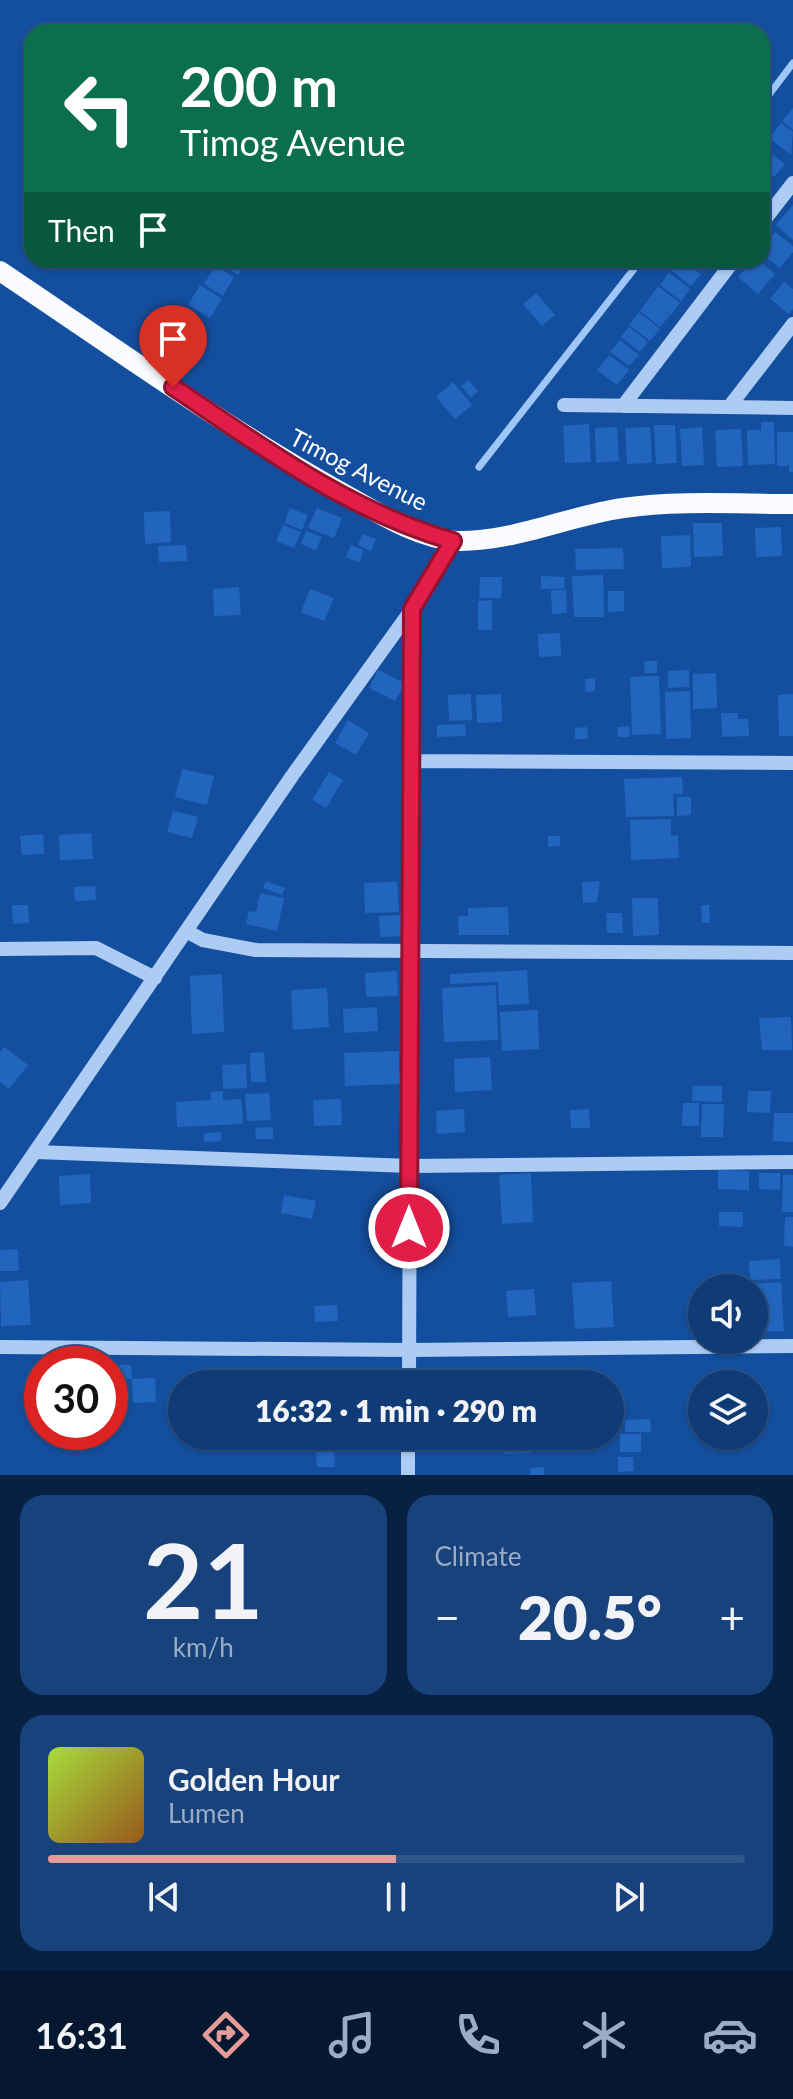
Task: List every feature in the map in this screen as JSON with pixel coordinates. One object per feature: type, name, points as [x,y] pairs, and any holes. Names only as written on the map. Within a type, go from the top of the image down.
[{"type":"main road","name":"Timog Avenue","points":[[0,271],[272,453],[379,514],[453,541],[500,536],[577,517],[645,506],[793,504]]},
{"type":"street","points":[[770,213],[793,183]]},
{"type":"street","points":[[623,406],[728,268]]},
{"type":"street","points":[[729,407],[793,324]]},
{"type":"street","points":[[564,405],[793,408]]},
{"type":"street","points":[[0,1203],[412,609],[453,541]]},
{"type":"street","points":[[409,1370],[412,609]]},
{"type":"street","points":[[411,761],[793,763]]},
{"type":"street","points":[[186,931],[203,940],[256,950],[793,953]]},
{"type":"street","points":[[0,949],[96,948],[112,953],[155,978]]},
{"type":"street","points":[[36,1152],[410,1166],[793,1162]]},
{"type":"street","points":[[0,1347],[409,1350],[793,1346]]},
{"type":"street","points":[[408,1450],[408,1475]]},
{"type":"building","points":[[793,108],[793,130],[782,121]]},
{"type":"building","points":[[781,123],[793,132],[791,155],[770,139]]},
{"type":"building","points":[[770,152],[785,164],[774,177],[770,174]]},
{"type":"building","points":[[793,205],[793,240],[776,225]]},
{"type":"building","points":[[775,232],[793,246],[793,252],[780,268],[770,260],[770,238]]},
{"type":"building","points":[[214,268],[234,277],[223,296],[204,284]]},
{"type":"building","points":[[226,268],[242,268],[238,275]]},
{"type":"building","points":[[692,268],[701,274],[691,286],[671,270]]},
{"type":"building","points":[[746,268],[768,268],[775,274],[758,294],[738,277]]},
{"type":"building","points":[[669,273],[690,289],[681,301],[660,285]]},
{"type":"building","points":[[784,282],[793,289],[793,309],[789,314],[770,299]]},
{"type":"building","points":[[200,285],[222,299],[210,318],[188,305]]},
{"type":"building","points":[[658,286],[680,303],[671,315],[661,307],[670,315],[660,327],[640,311]]},
{"type":"building","points":[[536,293],[555,315],[542,326],[523,304]]},
{"type":"building","points":[[639,312],[660,329],[650,341],[629,325]]},
{"type":"building","points":[[629,327],[648,342],[640,352],[621,337]]},
{"type":"building","points":[[620,340],[639,355],[629,366],[610,352]]},
{"type":"building","points":[[609,355],[629,370],[617,385],[597,370]]},
{"type":"building","points":[[468,380],[478,391],[471,398],[461,386]]},
{"type":"building","points":[[453,382],[472,405],[455,419],[436,397]]},
{"type":"building","points":[[761,422],[774,422],[775,464],[748,465],[747,430],[761,430]]},
{"type":"building","points":[[589,424],[591,462],[565,463],[563,426]]},
{"type":"building","points":[[654,425],[675,425],[677,463],[656,464]]},
{"type":"building","points":[[617,427],[619,461],[596,463],[595,428]]},
{"type":"building","points":[[650,427],[652,463],[627,464],[625,428]]},
{"type":"building","points":[[702,427],[704,465],[682,466],[680,429]]},
{"type":"building","points":[[741,429],[743,466],[717,467],[715,430]]},
{"type":"building","points":[[777,432],[793,432],[793,472],[789,472],[789,466],[777,466]]},
{"type":"building","points":[[290,508],[308,515],[302,530],[284,523]]},
{"type":"building","points":[[317,508],[342,518],[334,538],[308,528]]},
{"type":"building","points":[[170,511],[171,542],[145,544],[144,512]]},
{"type":"building","points":[[693,523],[722,523],[723,556],[694,557]]},
{"type":"building","points":[[283,525],[301,532],[294,548],[276,541]]},
{"type":"building","points":[[781,527],[782,556],[756,557],[755,528]]},
{"type":"building","points":[[306,531],[322,537],[316,550],[301,544]]},
{"type":"building","points":[[363,534],[376,539],[371,551],[358,545]]},
{"type":"building","points":[[690,535],[691,567],[662,568],[661,536]]},
{"type":"building","points":[[186,545],[187,561],[159,562],[158,546]]},
{"type":"building","points":[[351,545],[364,550],[359,563],[346,557]]},
{"type":"building","points":[[623,548],[624,569],[576,570],[575,549]]},
{"type":"building","points":[[603,575],[604,617],[574,617],[572,576]]},
{"type":"building","points":[[541,576],[565,577],[564,589],[541,589]]},
{"type":"building","points":[[480,577],[502,577],[501,598],[479,598]]},
{"type":"building","points":[[239,587],[241,615],[214,616],[213,589]]},
{"type":"building","points":[[310,589],[334,598],[324,621],[301,612]]},
{"type":"building","points":[[551,590],[566,590],[567,613],[552,614]]},
{"type":"building","points":[[608,591],[624,591],[624,611],[608,612]]},
{"type":"building","points":[[492,600],[492,630],[478,630],[478,601]]},
{"type":"building","points":[[560,633],[561,656],[539,657],[538,634]]},
{"type":"building","points":[[644,661],[657,661],[657,673],[645,673]]},
{"type":"building","points":[[378,670],[405,683],[395,701],[369,688]]},
{"type":"building","points":[[689,670],[689,687],[668,688],[668,671]]},
{"type":"building","points":[[716,673],[717,708],[693,709],[693,674]]},
{"type":"building","points":[[659,676],[661,734],[632,735],[630,677]]},
{"type":"building","points":[[595,678],[595,691],[586,692],[585,679]]},
{"type":"building","points":[[690,691],[691,738],[666,739],[665,692]]},
{"type":"building","points":[[471,694],[472,720],[449,721],[448,695]]},
{"type":"building","points":[[501,694],[502,722],[477,723],[476,695]]},
{"type":"building","points":[[793,694],[793,736],[779,736],[778,695]]},
{"type":"building","points":[[721,713],[738,713],[738,719],[748,719],[749,736],[722,737]]},
{"type":"building","points":[[348,720],[369,733],[356,755],[335,743]]},
{"type":"building","points":[[465,724],[466,736],[437,737],[437,725]]},
{"type":"building","points":[[629,726],[630,737],[618,737],[617,727]]},
{"type":"building","points":[[587,727],[588,739],[575,739],[575,728]]},
{"type":"building","points":[[182,769],[214,776],[207,805],[175,797]]},
{"type":"building","points":[[329,772],[343,780],[326,808],[312,800]]},
{"type":"building","points":[[682,777],[683,794],[673,794],[674,816],[626,817],[624,779]]},
{"type":"building","points":[[677,797],[691,797],[691,815],[677,816]]},
{"type":"building","points":[[173,811],[198,817],[192,838],[167,832]]},
{"type":"building","points":[[671,819],[671,836],[678,835],[679,858],[631,860],[630,820]]},
{"type":"building","points":[[91,833],[93,859],[60,860],[59,835]]},
{"type":"building","points":[[43,834],[44,854],[22,855],[20,836]]},
{"type":"building","points":[[548,836],[560,836],[560,846],[548,847]]},
{"type":"building","points":[[266,881],[285,888],[282,895],[263,888]]},
{"type":"building","points":[[600,881],[597,902],[583,903],[582,882]]},
{"type":"building","points":[[397,882],[399,912],[365,913],[364,883]]},
{"type":"building","points":[[95,886],[96,900],[75,901],[74,887]]},
{"type":"building","points":[[260,893],[284,898],[277,931],[246,924],[249,911],[256,912]]},
{"type":"building","points":[[632,898],[658,898],[659,935],[633,936]]},
{"type":"building","points":[[12,905],[28,905],[29,923],[13,924]]},
{"type":"building","points":[[701,905],[709,905],[710,923],[702,923]]},
{"type":"building","points":[[508,907],[509,935],[459,935],[458,916],[468,916],[468,908]]},
{"type":"building","points":[[606,913],[622,913],[623,933],[607,933]]},
{"type":"building","points":[[403,915],[404,936],[380,937],[379,916]]},
{"type":"building","points":[[527,970],[529,1004],[499,1005],[498,982],[450,984],[450,974]]},
{"type":"building","points":[[397,971],[398,996],[366,997],[365,973]]},
{"type":"building","points":[[222,974],[224,1032],[192,1034],[190,976]]},
{"type":"building","points":[[496,985],[498,1040],[444,1042],[442,988]]},
{"type":"building","points":[[327,988],[329,1027],[293,1030],[291,990]]},
{"type":"building","points":[[377,1007],[378,1031],[344,1033],[343,1009]]},
{"type":"building","points":[[538,1010],[539,1049],[502,1051],[500,1012]]},
{"type":"building","points":[[791,1017],[792,1050],[762,1050],[759,1018]]},
{"type":"building","points":[[4,1047],[28,1065],[9,1089],[0,1082],[0,1052]]},
{"type":"building","points":[[399,1051],[400,1084],[345,1086],[344,1053]]},
{"type":"building","points":[[264,1052],[266,1082],[251,1082],[250,1053]]},
{"type":"building","points":[[490,1057],[492,1090],[455,1092],[454,1059]]},
{"type":"building","points":[[246,1064],[247,1088],[223,1089],[222,1065]]},
{"type":"building","points":[[693,1086],[722,1086],[722,1102],[692,1101]]},
{"type":"building","points":[[223,1091],[223,1100],[241,1099],[243,1124],[177,1127],[176,1102],[211,1100],[211,1092]]},
{"type":"building","points":[[748,1091],[771,1091],[770,1113],[747,1112]]},
{"type":"building","points":[[269,1093],[271,1120],[247,1121],[245,1094]]},
{"type":"building","points":[[341,1099],[342,1125],[314,1126],[313,1100]]},
{"type":"building","points":[[683,1103],[699,1103],[699,1126],[682,1126]]},
{"type":"building","points":[[702,1104],[724,1104],[723,1137],[701,1137]]},
{"type":"building","points":[[464,1109],[465,1132],[437,1134],[436,1111]]},
{"type":"building","points":[[589,1109],[590,1128],[571,1128],[570,1110]]},
{"type":"building","points":[[774,1113],[793,1113],[793,1142],[773,1141]]},
{"type":"building","points":[[273,1127],[273,1139],[256,1139],[255,1128]]},
{"type":"building","points":[[221,1132],[221,1141],[204,1142],[204,1133]]},
{"type":"building","points":[[718,1170],[749,1171],[749,1190],[718,1189]]},
{"type":"building","points":[[531,1173],[533,1222],[502,1224],[499,1175]]},
{"type":"building","points":[[759,1173],[780,1173],[780,1190],[759,1189]]},
{"type":"building","points":[[90,1174],[91,1203],[60,1205],[59,1176]]},
{"type":"building","points":[[783,1175],[793,1175],[793,1212],[782,1212]]},
{"type":"building","points":[[284,1195],[316,1201],[312,1219],[281,1213]]},
{"type":"building","points":[[719,1212],[743,1212],[743,1227],[719,1226]]},
{"type":"building","points":[[785,1217],[793,1217],[793,1247],[784,1246]]},
{"type":"building","points":[[18,1249],[19,1271],[0,1271],[0,1250]]},
{"type":"building","points":[[780,1259],[781,1279],[768,1279],[768,1274],[750,1274],[749,1261]]},
{"type":"building","points":[[28,1280],[31,1325],[1,1326],[0,1282]]},
{"type":"building","points":[[611,1281],[614,1327],[575,1329],[572,1283]]},
{"type":"building","points":[[781,1282],[784,1331],[768,1332],[768,1283]]},
{"type":"building","points":[[534,1289],[536,1315],[508,1317],[506,1291]]},
{"type":"building","points":[[337,1305],[338,1321],[315,1322],[314,1306]]},
{"type":"building","points":[[128,1365],[131,1365],[132,1379],[128,1379]]},
{"type":"building","points":[[155,1378],[156,1402],[133,1403],[132,1379]]},
{"type":"building","points":[[650,1419],[651,1432],[625,1432],[625,1420]]},
{"type":"building","points":[[624,1434],[641,1434],[641,1452],[620,1452],[624,1450]]},
{"type":"building","points":[[316,1450],[334,1450],[335,1467],[317,1467]]},
{"type":"building","points":[[504,1450],[531,1450],[531,1453],[504,1454]]},
{"type":"building","points":[[618,1457],[633,1457],[634,1471],[618,1472]]},
{"type":"building","points":[[544,1467],[544,1475],[530,1475],[530,1468]]},
{"type":"waterway","points":[[770,93],[793,63]]},
{"type":"waterway","points":[[479,467],[635,268]]},
{"type":"route","points":[[173,387],[272,453],[379,514],[453,541],[412,609],[409,1228]]}]
